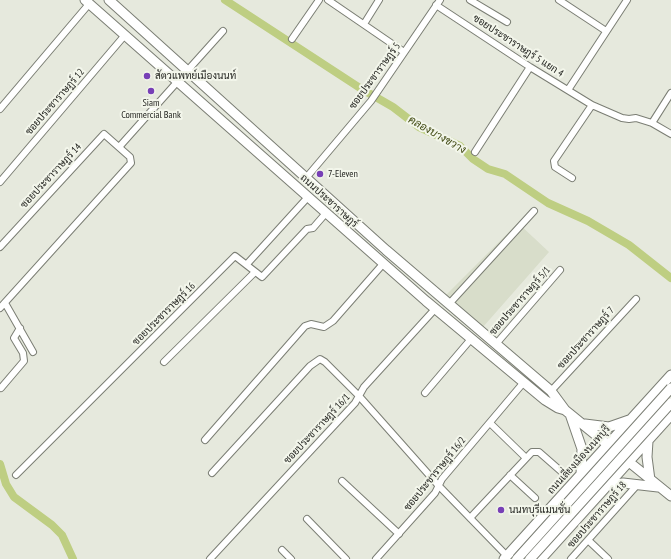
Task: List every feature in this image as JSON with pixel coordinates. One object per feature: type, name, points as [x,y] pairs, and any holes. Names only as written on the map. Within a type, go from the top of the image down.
[{"type":"main road","name":"ถนนประชาราษฎร์","points":[[109,0],[306,178],[449,304],[551,391],[568,412],[671,496]]},
{"type":"main road","name":"ถนนประชาราษฎร์","points":[[87,2],[435,309],[552,405],[568,412]]},
{"type":"main road","name":"ถนนเลี่ยงเมืองนนทบุรี","points":[[506,558],[671,375]]},
{"type":"main road","name":"ถนนเลี่ยงเมืองนนทบุรี","points":[[517,559],[671,388]]},
{"type":"main road","points":[[530,559],[671,403]]},
{"type":"main road","points":[[639,411],[636,419],[641,427],[650,430],[661,426]]},
{"type":"main road","points":[[568,412],[582,449],[581,475]]},
{"type":"main road","points":[[541,559],[671,415]]},
{"type":"main road","points":[[582,423],[596,427],[609,427],[630,419]]},
{"type":"main road","points":[[648,440],[646,457],[650,480]]},
{"type":"main road","points":[[570,486],[578,483],[586,485],[592,493],[591,502]]},
{"type":"main road","points":[[606,486],[623,483],[659,487]]},
{"type":"street","points":[[292,39],[319,0]]},
{"type":"street","points":[[328,0],[404,52]]},
{"type":"street","points":[[364,24],[379,0]]},
{"type":"street","points":[[470,0],[507,22]]},
{"type":"street","points":[[559,0],[606,31]]},
{"type":"street","points":[[568,90],[627,0]]},
{"type":"street","points":[[0,109],[87,2]]},
{"type":"street","name":"ซอยประชาราษฏร์ 5","points":[[306,178],[373,98],[438,3]]},
{"type":"street","name":"ซอยประชาราษฎร์ 5 แยก 4","points":[[438,3],[530,67],[592,105],[622,118],[636,118],[671,134]]},
{"type":"street","points":[[188,70],[223,31]]},
{"type":"street","name":"ซอยประชาราษฏร์ 12","points":[[0,182],[125,35]]},
{"type":"street","points":[[475,152],[530,67]]},
{"type":"street","points":[[120,146],[178,82]]},
{"type":"street","points":[[652,124],[671,93]]},
{"type":"street","points":[[572,178],[555,167],[554,162],[592,105]]},
{"type":"street","name":"ซอยประชาราษฏร์ 14","points":[[0,247],[102,136],[107,134],[130,157],[131,163],[5,303]]},
{"type":"street","points":[[308,197],[247,264],[255,272],[261,277],[263,276],[307,229],[313,228],[326,213]]},
{"type":"street","points":[[449,304],[534,211]]},
{"type":"street","name":"ซอยประชาราษฎร์ 16","points":[[16,475],[235,256],[247,264]]},
{"type":"street","points":[[205,440],[305,326],[311,324],[324,327],[333,321],[383,264]]},
{"type":"street","name":"ซอยประชาราษฎร์ 5/1","points":[[496,344],[560,270]]},
{"type":"street","points":[[164,362],[255,272]]},
{"type":"street","name":"ซอยประชาราษฎร์ 7","points":[[551,391],[636,299]]},
{"type":"street","points":[[0,308],[5,303],[33,352]]},
{"type":"street","name":"ซอยประชาราษฎร์ 16/1","points":[[210,559],[360,396],[364,387],[435,309]]},
{"type":"street","points":[[1,388],[24,359],[23,353],[14,338],[20,328]]},
{"type":"street","points":[[425,393],[471,339]]},
{"type":"street","points":[[212,473],[314,361],[320,359],[360,396],[438,485],[506,558]]},
{"type":"street","name":"ซอยประชาราษฎร์ 16/2","points":[[376,559],[435,493],[442,479],[524,382]]},
{"type":"street","points":[[490,423],[526,458]]},
{"type":"street","points":[[470,518],[532,452],[539,452],[563,473]]},
{"type":"street","points":[[510,475],[535,498]]},
{"type":"street","points":[[342,481],[399,534]]},
{"type":"street","name":"ซอยประชาราษฎร์ 18","points":[[571,559],[638,484]]},
{"type":"street","points":[[307,519],[346,559]]},
{"type":"street","points":[[588,540],[608,559]]},
{"type":"street","points":[[282,550],[291,559]]},
{"type":"shaded area","points":[[518,223],[549,252],[483,327],[444,297]]},
{"type":"waterway","name":"คลองบางขวาง","points":[[225,0],[360,88],[393,107],[419,127],[460,146],[473,159],[488,169],[505,174],[548,203],[588,221],[629,245],[671,278]]},
{"type":"waterway","points":[[0,464],[6,484],[14,497],[52,525],[62,535],[73,559]]},
{"type":"place","name":"สัตวแพทย์เมืองนนท์","points":[[147,76]]},
{"type":"place","name":"Siam Commercial Bank","points":[[151,91]]},
{"type":"place","name":"7-Eleven","points":[[320,174]]},
{"type":"place","name":"นนทบุรีแมนชั่น","points":[[501,510]]}]
